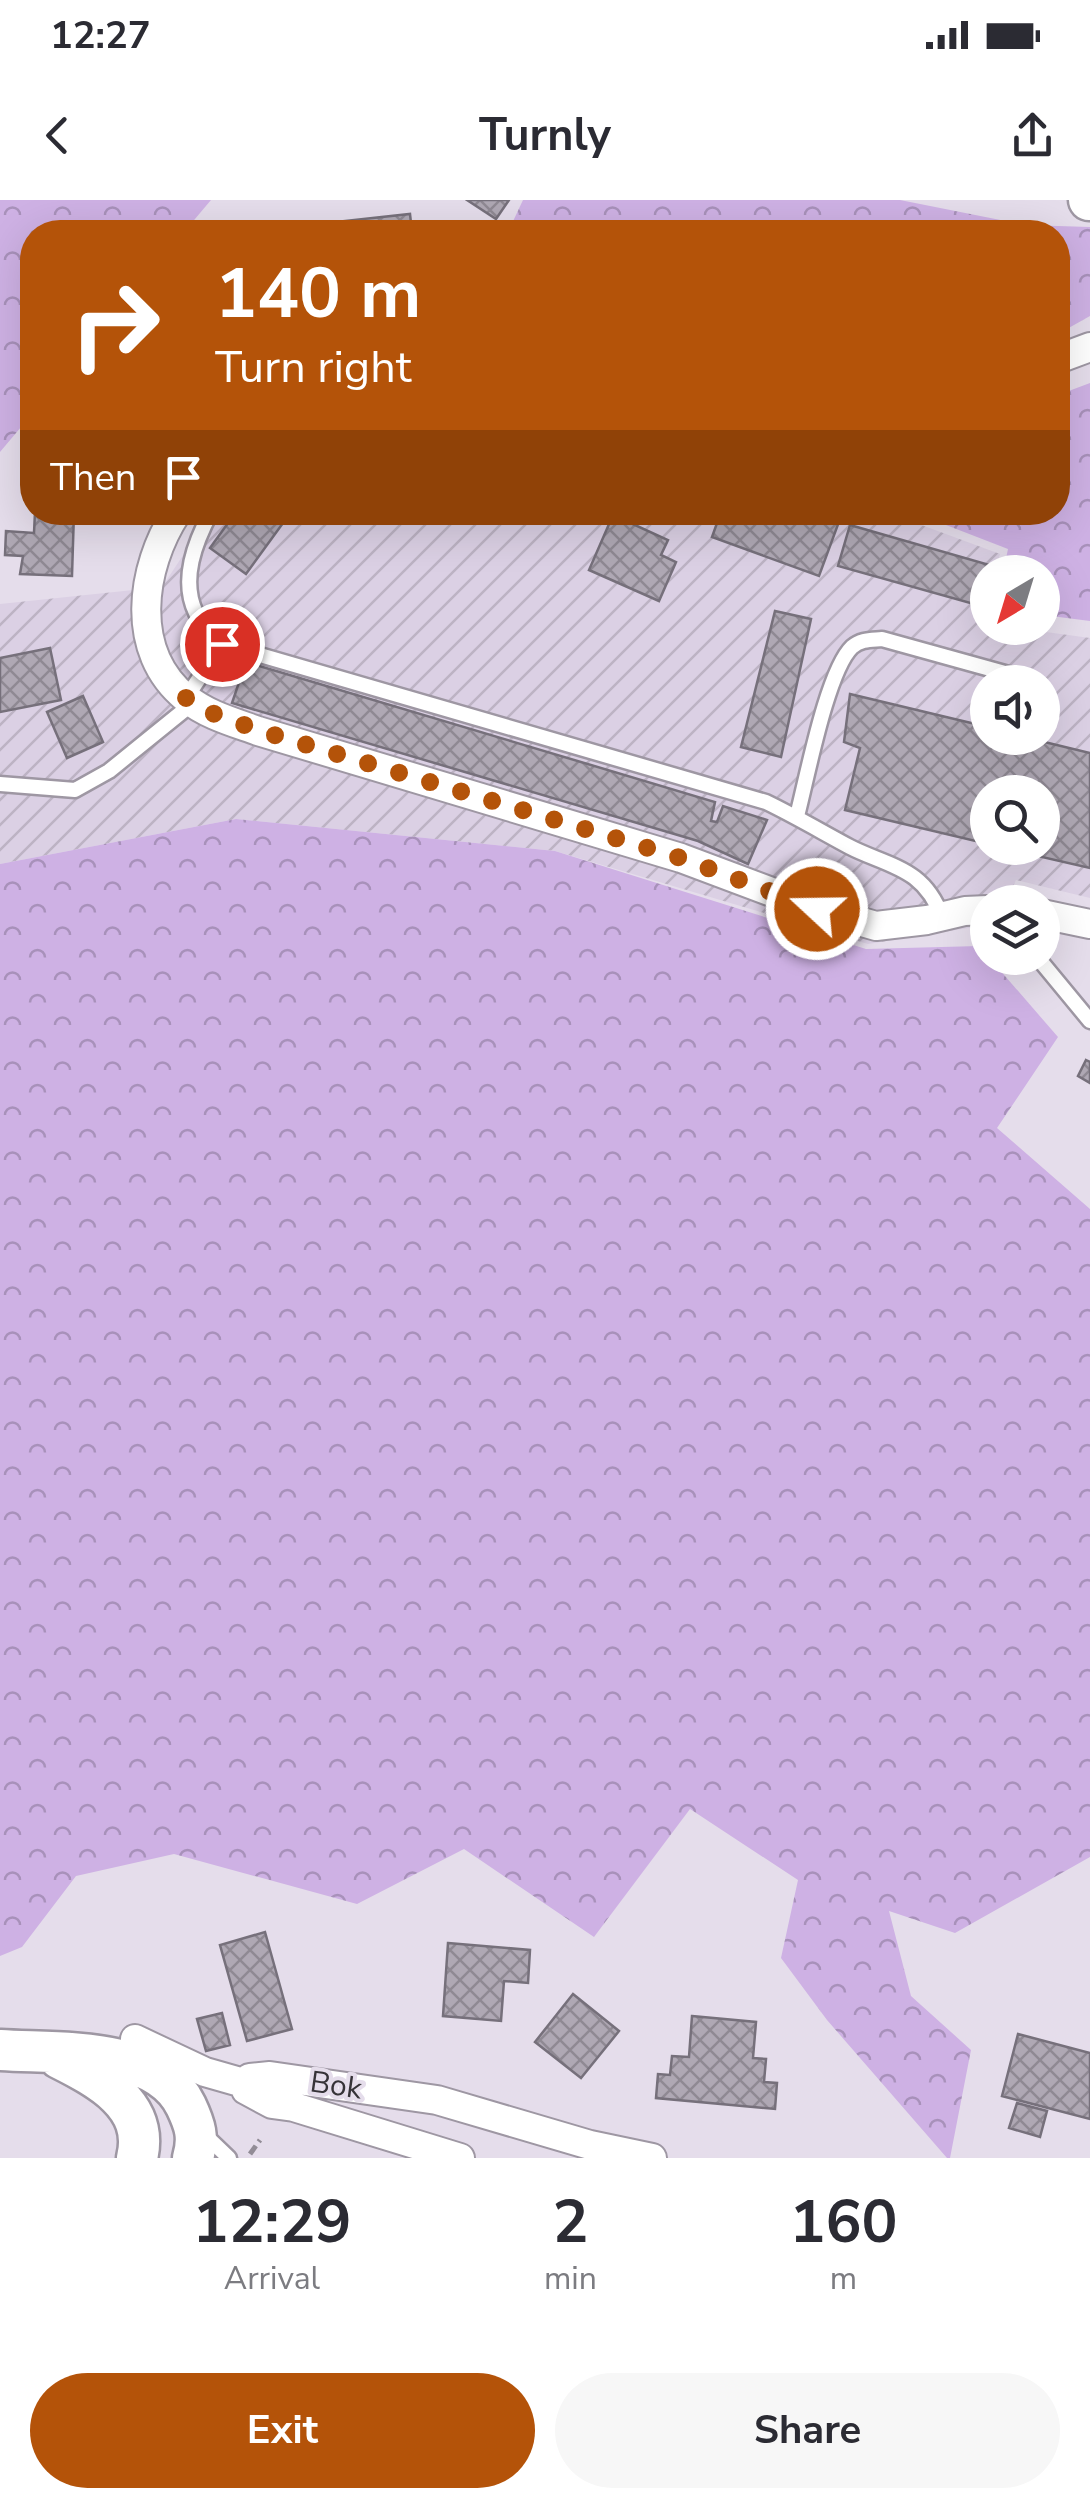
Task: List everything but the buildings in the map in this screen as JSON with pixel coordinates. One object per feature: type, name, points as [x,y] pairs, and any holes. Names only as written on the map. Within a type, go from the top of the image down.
[{"type":"main road","points":[[0,2050],[95,2056],[145,2068],[166,2080],[180,2095],[194,2142]]},
{"type":"main road","points":[[51,2054],[94,2075],[136,2116],[141,2144],[137,2158]]},
{"type":"street","points":[[170,525],[159,544],[146,596],[150,646],[169,682],[189,701],[220,717],[681,858],[817,909],[876,926],[970,916]]},
{"type":"street","points":[[1060,918],[1090,924]]},
{"type":"street","points":[[135,2038],[205,2072],[247,2084]]},
{"type":"street","name":"Bok","points":[[460,2158],[294,2107],[272,2104],[246,2090],[247,2084],[250,2078],[270,2076],[437,2100],[652,2158]]},
{"type":"lane","points":[[204,525],[189,577],[196,614],[222,644],[766,802],[910,874],[937,902],[970,916]]},
{"type":"lane","points":[[797,816],[831,685],[851,648],[861,641],[882,640],[978,665]]},
{"type":"lane","points":[[0,784],[75,790],[109,771],[189,701],[222,644]]},
{"type":"lane","points":[[1052,975],[1090,1021]]},
{"type":"lane","points":[[194,2142],[229,2158]]},
{"type":"path","points":[[247,2158],[260,2140]]},
{"type":"shaded area","points":[[203,525],[921,525],[1000,554],[970,555],[970,645],[1060,645],[1060,634],[1090,638],[1090,898],[1060,891],[1060,885],[1016,880],[1014,885],[970,885],[970,928],[868,944],[555,851],[236,819],[0,864],[0,604],[162,587]]},
{"type":"green space","points":[[0,200],[211,200],[194,220],[20,220],[20,428],[0,452]]},
{"type":"green space","points":[[523,200],[900,200],[1001,220],[514,220]]},
{"type":"green space","points":[[1070,226],[1090,227],[1090,316],[1070,327]]},
{"type":"green space","points":[[1090,383],[1090,621],[1060,617],[1060,555],[1007,555],[1008,549],[946,525],[1070,525],[1070,390]]},
{"type":"green space","points":[[236,819],[555,851],[866,949],[970,946],[970,975],[1004,975],[1058,1037],[997,1128],[1090,1209],[1090,1857],[955,1933],[889,1911],[911,1996],[971,2050],[950,2158],[827,2020],[781,1958],[798,1880],[690,1809],[594,1937],[464,1849],[357,1904],[174,1854],[76,1876],[22,1947],[0,1956],[0,864]]},
{"type":"route","points":[[222,644],[186,698],[201,709],[258,730],[681,858],[817,909]]}]
